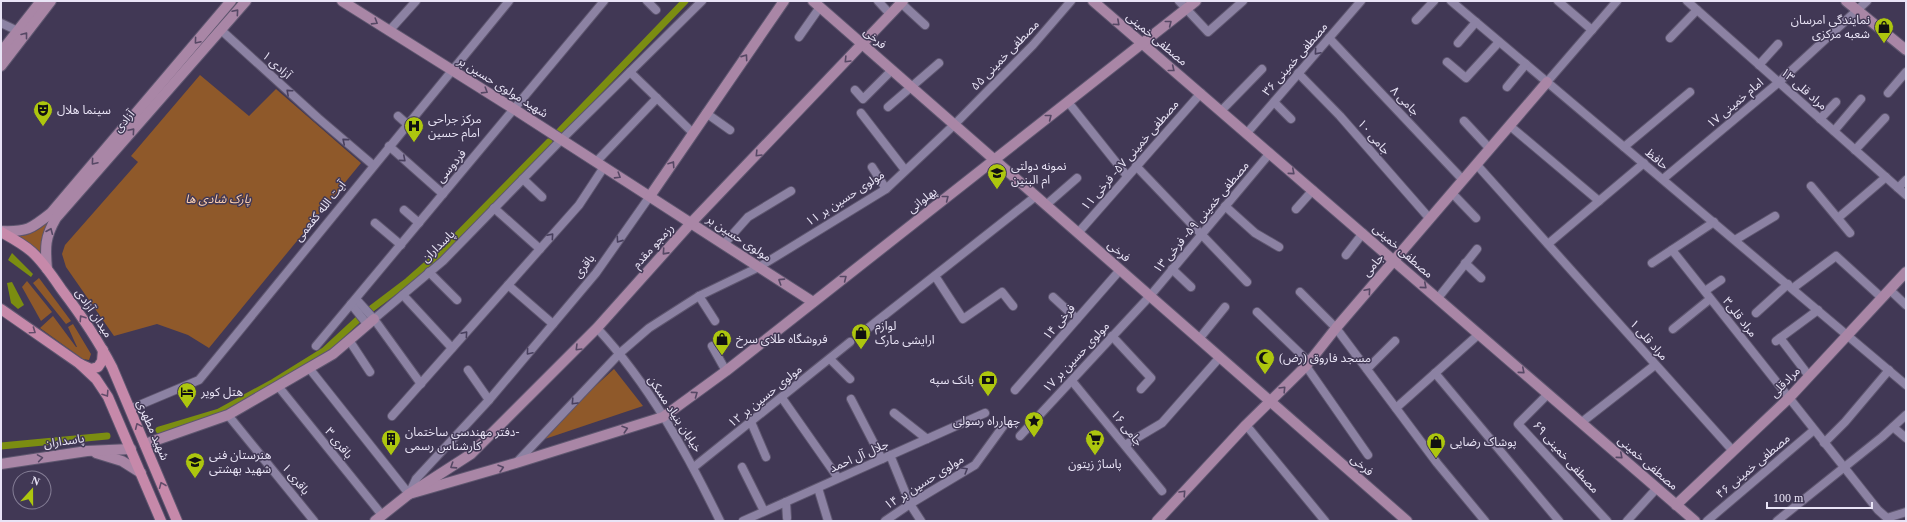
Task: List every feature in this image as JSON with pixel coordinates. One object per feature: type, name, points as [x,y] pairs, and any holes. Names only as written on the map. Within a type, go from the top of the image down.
[{"type":"main road","name":"میدان آزادی","points":[[1,232],[19,242],[32,252],[47,269],[80,314],[103,350],[102,362],[98,367],[91,369],[80,364],[1,309]]},
{"type":"main road","name":"شهید مطهری","points":[[103,350],[130,409],[177,521]]},
{"type":"main road","points":[[80,364],[96,379],[108,397],[162,521]]},
{"type":"main road","points":[[131,449],[145,444]]},
{"type":"street","points":[[1,52],[40,1]]},
{"type":"street","points":[[1,66],[51,1]]},
{"type":"street","name":"آزادی","points":[[1,232],[17,232],[33,228],[51,213],[231,1]]},
{"type":"street","name":"آزادی","points":[[47,269],[45,247],[48,232],[56,218],[246,1]]},
{"type":"street","name":"شهید مولوی حسین بر","points":[[342,1],[650,196]]},
{"type":"street","points":[[389,31],[416,1]]},
{"type":"street","name":"آیت الله کفعمی","points":[[130,409],[199,380],[388,146],[509,1]]},
{"type":"street","name":"فردوسی","points":[[316,346],[604,1]]},
{"type":"street","points":[[647,1],[656,10]]},
{"type":"street","name":"پاسداران","points":[[145,444],[228,415],[333,354],[429,272],[702,1]]},
{"type":"street","name":"باقری","points":[[379,518],[409,494],[416,478],[489,400],[596,273],[784,1]]},
{"type":"street","points":[[878,1],[890,14]]},
{"type":"street","name":"مصطفی خمینی ۵۵","points":[[954,124],[1033,45],[1071,1]]},
{"type":"street","name":"مصطفی خمینی","points":[[1093,1],[1695,521]]},
{"type":"street","name":"پهلوانی","points":[[409,494],[516,463],[663,417],[726,371],[1068,102],[1141,44],[1183,5],[1196,1]]},
{"type":"street","points":[[1183,5],[1208,32],[1243,1]]},
{"type":"street","name":"مصطفی خمینی ۳۶","points":[[1247,133],[1361,1]]},
{"type":"street","points":[[1416,20],[1434,1]]},
{"type":"street","name":"حافظ","points":[[1451,1],[1906,385]]},
{"type":"street","points":[[1558,1],[1592,30]]},
{"type":"street","name":"جامی","points":[[1157,521],[1246,425],[1308,364],[1336,328],[1617,1]]},
{"type":"street","name":"مراد قلی ۱۳","points":[[1687,1],[1906,195]]},
{"type":"street","points":[[1846,1],[1906,50]]},
{"type":"street","name":"امام خمینی ۱۷","points":[[1663,179],[1779,82],[1867,1]]},
{"type":"street","points":[[902,2],[925,25]]},
{"type":"street","name":"رزمجو مقدم","points":[[409,494],[471,454],[597,328],[691,223],[902,2]]},
{"type":"street","points":[[799,37],[817,4]]},
{"type":"street","name":"فرخی","points":[[817,4],[1407,521]]},
{"type":"street","points":[[1670,38],[1697,10]]},
{"type":"street","points":[[1458,43],[1476,22]]},
{"type":"street","points":[[1,23],[18,31]]},
{"type":"street","name":"آزادی ۱","points":[[220,30],[373,165]]},
{"type":"street","name":"جامی ۸","points":[[1329,38],[1463,180]]},
{"type":"street","points":[[1447,62],[1466,78],[1500,42]]},
{"type":"street","points":[[1759,65],[1778,44]]},
{"type":"street","points":[[888,107],[939,63]]},
{"type":"street","points":[[1506,87],[1526,64]]},
{"type":"street","points":[[1221,111],[1262,69]]},
{"type":"street","points":[[855,90],[863,99],[892,70]]},
{"type":"street","points":[[630,72],[693,133]]},
{"type":"street","points":[[1888,93],[1906,72]]},
{"type":"street","name":"جامی ۱۰","points":[[1298,73],[1340,116],[1430,219]]},
{"type":"street","points":[[1624,147],[1690,92]]},
{"type":"street","name":"مصطفی خمینی ۵۷- فرخی ۱۱","points":[[1078,233],[1201,93]]},
{"type":"street","points":[[392,416],[579,205],[600,165],[657,98]]},
{"type":"street","points":[[1834,131],[1861,100]]},
{"type":"street","points":[[1068,102],[1128,176]]},
{"type":"street","points":[[1274,102],[1291,119]]},
{"type":"street","points":[[1820,119],[1836,102]]},
{"type":"street","points":[[706,113],[730,130]]},
{"type":"street","points":[[861,113],[905,170]]},
{"type":"street","points":[[398,116],[407,124]]},
{"type":"street","points":[[1855,150],[1885,118]]},
{"type":"street","points":[[1464,121],[1490,149]]},
{"type":"street","name":"مولوی حسین بر ۱۱","points":[[516,463],[620,353],[649,328],[699,296],[759,267],[886,189],[954,124]]},
{"type":"street","points":[[1510,126],[1599,201]]},
{"type":"street","points":[[388,146],[443,194]]},
{"type":"street","name":"مصطفی خمینی ۵۹- فرخی ۱۳","points":[[1150,296],[1270,153]]},
{"type":"street","points":[[1548,244],[1644,164]]},
{"type":"street","name":"مراد قلی ۱","points":[[1477,165],[1733,451]]},
{"type":"street","points":[[1136,166],[1247,282]]},
{"type":"street","points":[[872,167],[886,189]]},
{"type":"street","points":[[1838,218],[1886,177]]},
{"type":"street","points":[[1046,205],[1077,178]]},
{"type":"street","points":[[523,179],[542,197]]},
{"type":"street","points":[[1898,188],[1906,180]]},
{"type":"street","points":[[1811,186],[1850,233]]},
{"type":"street","points":[[1296,209],[1313,190]]},
{"type":"street","points":[[724,244],[748,217],[791,191]]},
{"type":"street","points":[[1452,193],[1476,218]]},
{"type":"street","name":"مولوی حسین بر","points":[[650,196],[813,302]]},
{"type":"street","points":[[867,328],[1036,196]]},
{"type":"street","points":[[1225,206],[1255,233],[1279,247]]},
{"type":"street","points":[[494,208],[540,249]]},
{"type":"street","points":[[404,210],[420,223]]},
{"type":"street","points":[[1735,240],[1775,216]]},
{"type":"street","points":[[375,222],[401,245]]},
{"type":"street","points":[[1652,263],[1714,222]]},
{"type":"street","points":[[1346,255],[1363,233]]},
{"type":"street","points":[[1438,298],[1477,249]]},
{"type":"street","name":"مراد قلی۳","points":[[1672,250],[1878,510],[1887,518],[1906,512]]},
{"type":"street","points":[[1756,313],[1790,286],[1836,256],[1882,298]]},
{"type":"street","points":[[1465,263],[1481,278]]},
{"type":"street","points":[[1172,269],[1192,286]]},
{"type":"street","name":"فرخی ۱۴","points":[[1015,390],[1120,270]]},
{"type":"street","points":[[429,272],[457,300]]},
{"type":"street","name":"مرادقلی","points":[[1676,505],[1788,398],[1906,272]]},
{"type":"street","points":[[935,276],[963,319],[1002,292],[1013,306]]},
{"type":"street","points":[[1704,291],[1721,280]]},
{"type":"street","points":[[508,285],[553,324]]},
{"type":"street","points":[[1890,290],[1906,305]]},
{"type":"street","points":[[1300,292],[1336,328],[1437,463],[1485,521]]},
{"type":"street","points":[[403,295],[452,348]]},
{"type":"street","points":[[699,296],[715,321]]},
{"type":"street","name":"مولوی حسین بر ۱۷","points":[[1020,436],[1150,296]]},
{"type":"street","points":[[1053,297],[1078,319]]},
{"type":"street","points":[[1673,329],[1710,299]]},
{"type":"street","points":[[353,303],[421,384]]},
{"type":"street","points":[[1199,339],[1225,307]]},
{"type":"street","points":[[1809,376],[1778,340],[1818,310]]},
{"type":"street","points":[[1257,312],[1308,364],[1368,455]]},
{"type":"street","name":"خیابان بنیاد مسکن","points":[[597,328],[620,353],[663,417],[694,467],[720,521]]},
{"type":"street","points":[[1396,408],[1479,334]]},
{"type":"street","points":[[1112,336],[1151,378],[1141,389]]},
{"type":"street","points":[[349,340],[370,372]]},
{"type":"street","points":[[1367,369],[1395,341]]},
{"type":"street","name":"مولوی حسین بر ۱۲","points":[[694,467],[850,342]]},
{"type":"street","points":[[712,346],[726,371]]},
{"type":"street","points":[[1125,445],[1162,423],[1220,357]]},
{"type":"street","points":[[830,359],[850,379]]},
{"type":"street","points":[[1582,422],[1655,365]]},
{"type":"street","points":[[309,368],[409,494]]},
{"type":"street","points":[[468,370],[489,400]]},
{"type":"street","points":[[1824,443],[1845,422],[1889,370]]},
{"type":"street","points":[[1435,373],[1559,521]]},
{"type":"street","name":"جامی ۱۶","points":[[1072,381],[1162,491]]},
{"type":"street","name":"باقری ۳","points":[[278,386],[379,518]]},
{"type":"street","name":"مصطفی خمینی ۶۹","points":[[1548,394],[1518,424],[1607,521]]},
{"type":"street","points":[[782,398],[838,478]]},
{"type":"street","points":[[851,399],[886,457],[910,504],[921,521]]},
{"type":"street","points":[[894,413],[927,439]]},
{"type":"street","name":"جلال آل احمد","points":[[743,521],[985,413]]},
{"type":"street","name":"باقری ۱","points":[[228,415],[314,521]]},
{"type":"street","points":[[1777,521],[1906,415]]},
{"type":"street","points":[[751,422],[766,457]]},
{"type":"street","name":"مولوی حسین بر ۱۴","points":[[885,521],[910,504],[975,465],[1004,425]]},
{"type":"street","points":[[1246,425],[1325,521]]},
{"type":"street","points":[[1893,427],[1906,438]]},
{"type":"street","name":"مصطفی خمینی ۴۶","points":[[1707,521],[1814,430]]},
{"type":"street","name":"پاسداران","points":[[1,464],[87,451],[131,449]]},
{"type":"street","points":[[87,451],[122,460],[141,473]]},
{"type":"street","points":[[742,467],[764,511]]},
{"type":"street","points":[[818,488],[827,520]]},
{"type":"street","points":[[1627,521],[1657,488]]},
{"type":"street","points":[[786,502],[787,518]]},
{"type":"green space","name":"پارک شادی ها","points":[[200,75],[249,116],[276,89],[361,163],[209,348],[188,335],[157,324],[114,336],[66,267],[62,254],[65,245],[138,162],[131,156]]},
{"type":"green space","points":[[50,220],[41,242],[42,255],[19,236],[36,231]]},
{"type":"green space","points":[[39,278],[71,321],[66,324],[33,283]]},
{"type":"green space","points":[[27,281],[52,312],[41,321],[22,287]]},
{"type":"green space","points":[[53,316],[77,347],[68,327],[73,324],[91,354],[89,360],[83,359],[40,328]]},
{"type":"green space","points":[[614,369],[643,406],[533,443]]},
{"type":"shaded area","points":[[12,253],[33,274],[31,277],[8,260]]},
{"type":"shaded area","points":[[12,282],[24,305],[18,309],[11,303],[7,283]]},
{"type":"waterway","points":[[560,131],[685,1]]},
{"type":"waterway","points":[[371,309],[408,281],[441,252],[549,142]]},
{"type":"waterway","points":[[159,430],[219,412],[274,382],[324,351],[365,313]]},
{"type":"waterway","points":[[1,446],[107,436]]},
{"type":"place","name":"نمایندگی امرسان شعبه مرکزی","points":[[1884,44]]},
{"type":"place","name":"سینما هلال","points":[[43,127]]},
{"type":"place","name":"مرکز جراحی امام حسین","points":[[414,143]]},
{"type":"place","name":"نمونه دولتی ام البنین","points":[[997,190]]},
{"type":"place","name":"لوازم ارایشی مارک","points":[[861,350]]},
{"type":"place","name":"فروشگاه طلای سرخ","points":[[722,356]]},
{"type":"place","name":"مسجد فاروق (رض)","points":[[1265,375]]},
{"type":"place","name":"بانک سپه","points":[[988,397]]},
{"type":"place","name":"هتل کویر","points":[[187,409]]},
{"type":"place","name":"چهارراه رسولی","points":[[1034,438]]},
{"type":"place","name":"دفتر مهندسی ساختمان- کارشناس رسمی","points":[[391,456]]},
{"type":"place","name":"پاساژ زیتون","points":[[1095,456]]},
{"type":"place","name":"پوشاک رضایی","points":[[1436,459]]},
{"type":"place","name":"هنرستان فنی شهید بهشتی","points":[[195,479]]}]
